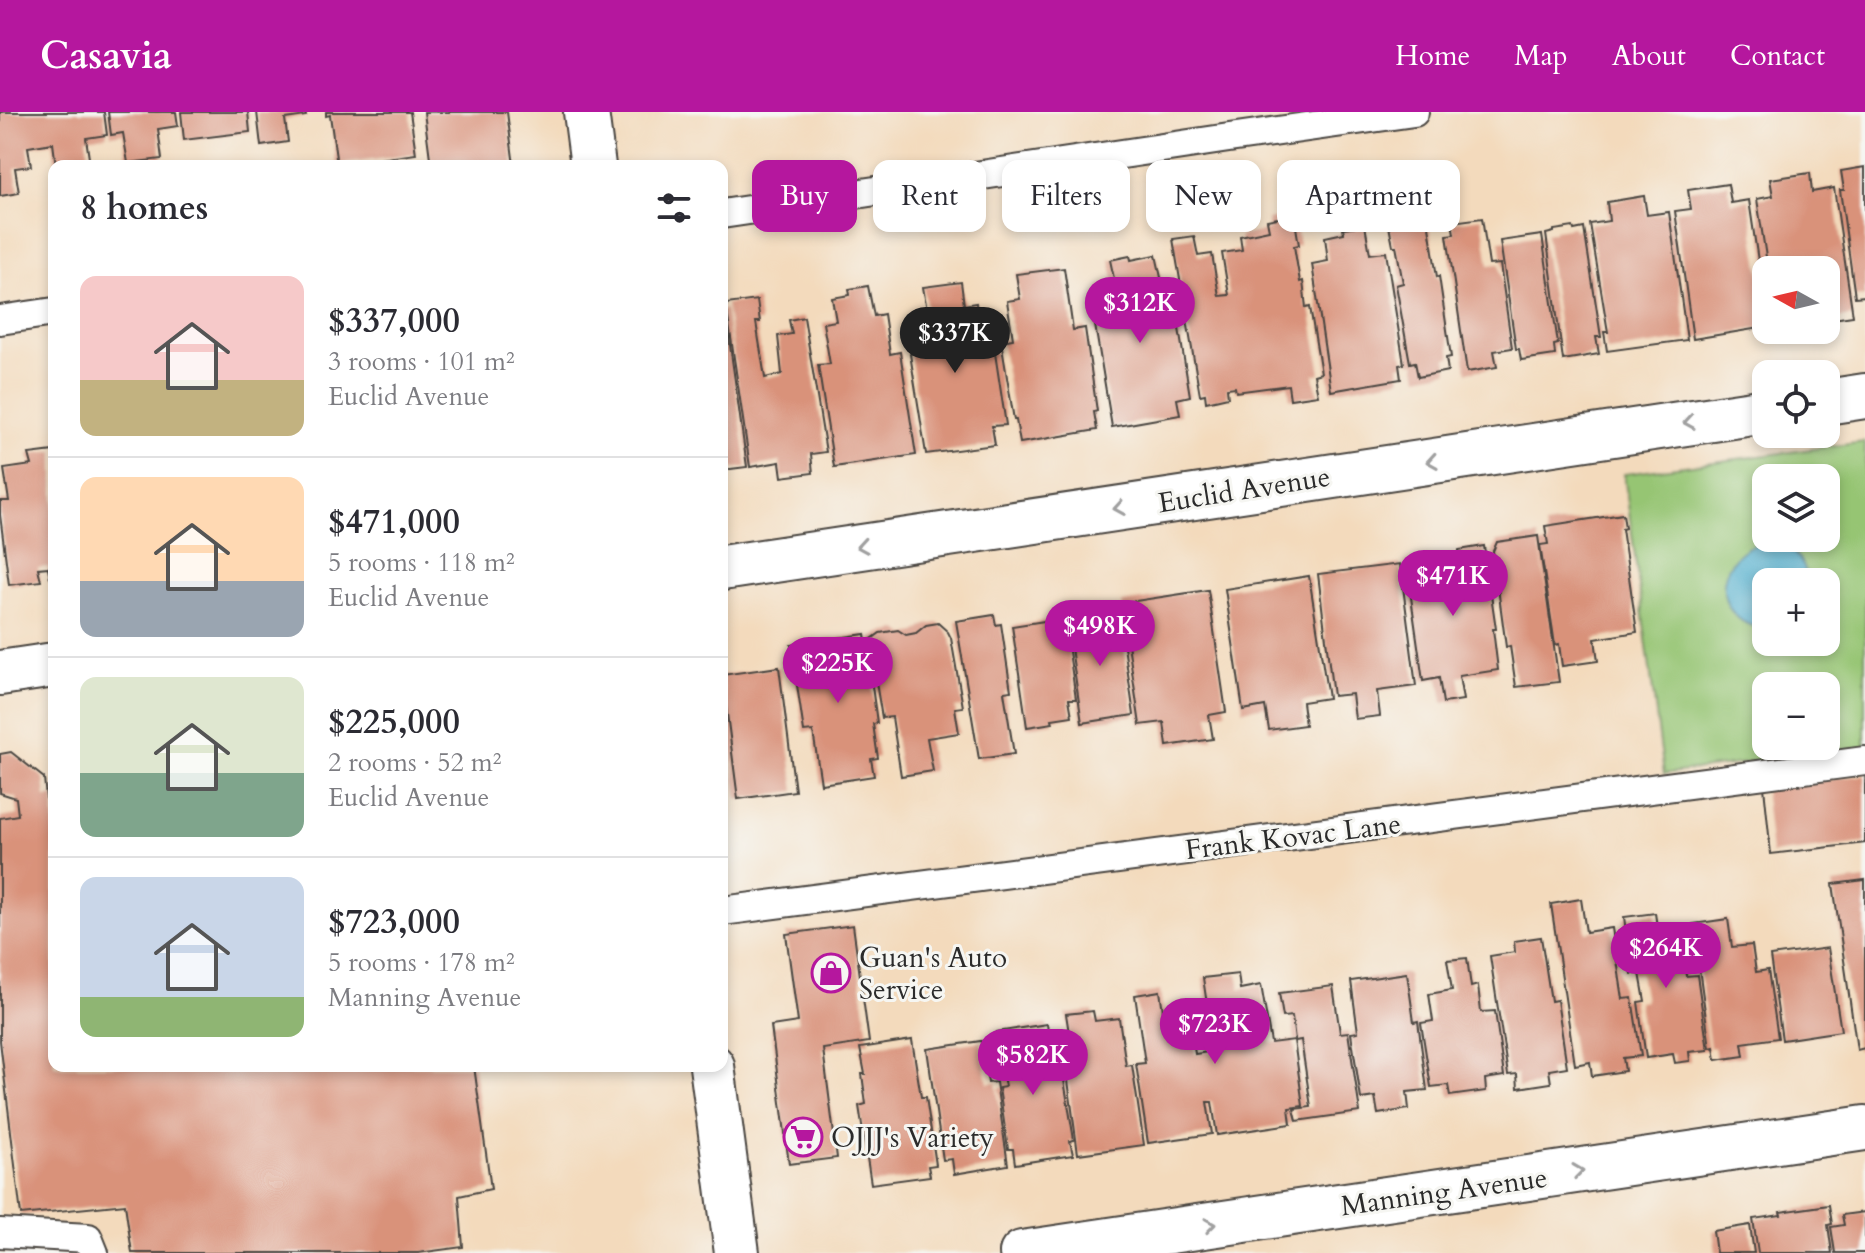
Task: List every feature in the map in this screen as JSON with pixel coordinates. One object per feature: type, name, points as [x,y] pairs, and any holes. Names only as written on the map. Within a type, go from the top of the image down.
[{"type":"street","points":[[586,112],[592,160]]},
{"type":"street","points":[[1840,400],[1865,396]]},
{"type":"street","name":"Euclid Avenue","points":[[728,567],[1752,413]]},
{"type":"street","points":[[0,673],[48,666]]},
{"type":"street","points":[[713,1072],[737,1253]]},
{"type":"street","name":"Manning Avenue","points":[[1022,1253],[1865,1128]]},
{"type":"lane","points":[[728,213],[1414,112]]},
{"type":"lane","points":[[0,320],[48,313]]},
{"type":"lane","name":"Frank Kovac Lane","points":[[728,910],[1865,761]]},
{"type":"lane","points":[[0,1233],[88,1238],[94,1253]]},
{"type":"green space","points":[[1865,442],[1865,747],[1840,750],[1840,672],[1752,672],[1752,760],[1768,760],[1664,774],[1624,474],[1820,448],[1840,448],[1840,445]]},
{"type":"water","points":[[1752,546],[1752,552],[1792,552],[1804,568],[1752,568],[1752,625],[1730,609],[1724,591],[1724,581],[1732,562]]},
{"type":"building","points":[[0,112],[104,112],[107,135],[86,138],[89,160],[55,160],[53,143],[28,147],[31,166],[15,168],[19,193],[0,196]]},
{"type":"building","points":[[108,112],[176,112],[178,126],[158,129],[162,159],[128,160],[123,133],[111,135]]},
{"type":"building","points":[[181,112],[248,112],[250,132],[184,140]]},
{"type":"building","points":[[257,112],[305,112],[306,116],[285,119],[288,142],[261,146]]},
{"type":"building","points":[[326,112],[410,112],[416,154],[373,160],[336,160],[330,115],[326,116]]},
{"type":"building","points":[[424,112],[507,112],[513,160],[430,160]]},
{"type":"building","points":[[1865,167],[1865,296],[1855,297],[1840,190],[1844,190],[1841,171]]},
{"type":"building","points":[[1810,173],[1812,192],[1834,188],[1853,316],[1840,318],[1840,256],[1766,256],[1757,199],[1773,196],[1770,179]]},
{"type":"building","points":[[1728,184],[1731,203],[1749,200],[1757,256],[1752,256],[1752,329],[1693,339],[1675,211],[1691,209],[1688,190]]},
{"type":"building","points":[[1644,196],[1647,215],[1669,212],[1687,340],[1607,351],[1604,332],[1608,332],[1590,224],[1609,221],[1607,202]]},
{"type":"building","points":[[1277,218],[1277,232],[1297,232],[1299,245],[1294,246],[1300,282],[1303,281],[1306,308],[1310,307],[1321,373],[1314,375],[1318,395],[1290,399],[1288,385],[1236,392],[1235,387],[1227,388],[1228,397],[1206,402],[1205,394],[1200,395],[1173,239],[1194,236],[1198,256],[1212,254],[1219,296],[1229,295],[1222,253],[1242,250],[1240,236],[1269,230],[1267,220]]},
{"type":"building","points":[[1482,218],[1489,265],[1500,264],[1512,348],[1494,351],[1497,367],[1467,372],[1447,235],[1460,232],[1460,221]]},
{"type":"building","points":[[1573,227],[1574,230],[1584,228],[1601,337],[1596,337],[1599,354],[1563,360],[1546,234]]},
{"type":"building","points":[[1366,232],[1370,254],[1386,252],[1404,364],[1399,365],[1401,379],[1331,391],[1312,264],[1328,261],[1325,237]]},
{"type":"building","points":[[1390,232],[1430,232],[1451,357],[1446,358],[1448,371],[1418,377],[1415,362],[1410,363],[1396,285],[1403,283],[1396,246],[1393,246]]},
{"type":"building","points":[[1542,235],[1558,344],[1554,345],[1555,355],[1521,360],[1519,349],[1516,349],[1500,241]]},
{"type":"building","points":[[1156,255],[1170,318],[1177,316],[1190,396],[1177,399],[1180,415],[1112,427],[1095,325],[1107,323],[1100,286],[1115,283],[1110,260]]},
{"type":"building","points":[[1064,268],[1073,330],[1085,328],[1097,430],[1020,443],[1001,341],[1013,339],[1007,301],[1020,299],[1016,274]]},
{"type":"building","points":[[961,282],[964,305],[976,303],[981,342],[993,340],[1006,425],[992,426],[995,445],[926,454],[910,354],[922,351],[915,312],[927,310],[923,287]]},
{"type":"building","points":[[868,286],[874,316],[884,314],[890,354],[900,352],[916,455],[834,467],[818,365],[830,364],[823,323],[836,321],[832,298],[850,295],[849,289]]},
{"type":"building","points":[[757,300],[760,322],[756,322],[765,378],[782,374],[778,336],[792,334],[789,320],[804,317],[826,452],[811,454],[813,473],[782,477],[780,462],[750,467],[728,304]]},
{"type":"building","points":[[728,331],[747,467],[728,469]]},
{"type":"building","points":[[48,452],[48,567],[38,568],[41,581],[9,585],[0,515],[0,501],[9,501],[4,469],[32,465],[29,454]]},
{"type":"building","points":[[1623,514],[1625,528],[1622,529],[1637,632],[1595,639],[1598,661],[1562,666],[1559,644],[1555,645],[1540,545],[1548,544],[1545,526]]},
{"type":"building","points":[[1538,536],[1559,682],[1516,687],[1510,646],[1506,647],[1493,551],[1497,542]]},
{"type":"building","points":[[1484,546],[1496,629],[1493,629],[1498,670],[1459,676],[1463,700],[1443,703],[1439,678],[1423,681],[1406,562],[1459,555],[1459,550]]},
{"type":"building","points":[[1400,564],[1416,686],[1377,691],[1380,716],[1355,719],[1352,694],[1333,696],[1318,574]]},
{"type":"building","points":[[1309,576],[1328,698],[1302,702],[1305,725],[1269,730],[1265,706],[1243,710],[1225,589]]},
{"type":"building","points":[[1208,590],[1226,712],[1209,715],[1213,739],[1167,746],[1164,722],[1140,725],[1122,603]]},
{"type":"building","points":[[1119,612],[1134,715],[1082,723],[1067,620]]},
{"type":"building","points":[[994,615],[996,625],[1001,624],[1011,691],[1004,692],[1014,754],[979,759],[956,621]]},
{"type":"building","points":[[1064,618],[1076,699],[1069,699],[1072,716],[1027,727],[1012,626]]},
{"type":"building","points":[[938,623],[951,638],[963,707],[955,708],[959,733],[927,738],[933,771],[901,776],[892,717],[882,718],[869,641],[880,633],[898,630],[906,635]]},
{"type":"building","points":[[865,634],[877,723],[873,724],[878,758],[871,759],[874,776],[821,784],[813,731],[804,732],[791,645]]},
{"type":"building","points":[[779,667],[795,791],[738,799],[728,722],[728,674]]},
{"type":"building","points":[[11,752],[44,778],[48,798],[48,1072],[475,1072],[491,1189],[459,1196],[463,1247],[418,1253],[132,1253],[125,1204],[21,1215],[0,1041],[0,818],[18,815],[16,798],[0,793],[0,754]]},
{"type":"building","points":[[1865,775],[1865,843],[1771,854],[1764,787]]},
{"type":"building","points":[[1865,880],[1865,1048],[1857,1050],[1833,884]]},
{"type":"building","points":[[1581,899],[1586,932],[1612,928],[1623,999],[1632,998],[1641,1056],[1623,1058],[1625,1071],[1592,1076],[1590,1062],[1575,1065],[1551,904]]},
{"type":"building","points":[[1655,913],[1657,927],[1681,924],[1686,976],[1697,975],[1708,1050],[1689,1052],[1690,1061],[1675,1063],[1673,1054],[1646,1058],[1638,1002],[1645,1001],[1640,973],[1632,974],[1624,917]]},
{"type":"building","points":[[1728,919],[1732,947],[1752,945],[1756,972],[1768,970],[1778,1038],[1742,1043],[1744,1056],[1716,1060],[1714,1047],[1710,1048],[1693,924]]},
{"type":"building","points":[[853,925],[869,1042],[823,1049],[837,1158],[789,1164],[771,1026],[798,1022],[786,934]]},
{"type":"building","points":[[1541,937],[1551,1001],[1557,1000],[1567,1067],[1549,1070],[1551,1083],[1518,1088],[1517,1074],[1508,1075],[1490,956],[1515,952],[1514,941]]},
{"type":"building","points":[[1828,948],[1841,1031],[1782,1040],[1770,956]]},
{"type":"building","points":[[1467,958],[1471,987],[1478,985],[1481,1012],[1495,1011],[1504,1076],[1485,1079],[1486,1091],[1450,1096],[1448,1085],[1431,1087],[1421,1023],[1433,1021],[1429,994],[1452,990],[1447,960]]},
{"type":"building","points":[[1407,973],[1414,1022],[1418,1021],[1427,1090],[1407,1092],[1409,1109],[1378,1114],[1375,1097],[1361,1099],[1351,1033],[1358,1032],[1351,981]]},
{"type":"building","points":[[1238,974],[1240,989],[1261,985],[1271,1043],[1294,1040],[1303,1106],[1289,1108],[1291,1124],[1217,1135],[1212,1102],[1207,1102],[1212,1134],[1148,1143],[1136,1064],[1145,1063],[1135,995],[1160,991],[1163,1011],[1188,1007],[1195,1054],[1214,1051],[1203,978]]},
{"type":"building","points":[[1333,986],[1340,1033],[1348,1032],[1360,1112],[1297,1121],[1294,1109],[1311,1107],[1301,1040],[1295,1041],[1292,1016],[1283,1017],[1279,993]]},
{"type":"building","points":[[1093,1011],[1095,1021],[1119,1018],[1126,1066],[1132,1065],[1144,1145],[1078,1154],[1067,1073],[1075,1071],[1066,1014]]},
{"type":"building","points":[[1047,1024],[1055,1076],[1063,1074],[1074,1140],[1070,1141],[1073,1155],[1015,1164],[1013,1149],[1008,1149],[999,1088],[1005,1087],[996,1032]]},
{"type":"building","points":[[912,1040],[921,1097],[926,1097],[936,1165],[928,1166],[930,1176],[871,1184],[859,1106],[866,1104],[860,1048]]},
{"type":"building","points":[[981,1041],[988,1083],[996,1082],[1008,1165],[954,1174],[952,1159],[943,1160],[927,1049]]},
{"type":"building","points":[[1829,1205],[1832,1253],[1758,1253],[1753,1219]]},
{"type":"building","points":[[1865,1212],[1865,1253],[1835,1253],[1831,1227],[1844,1225],[1842,1215]]},
{"type":"building","points":[[1750,1225],[1754,1253],[1716,1253],[1713,1231]]},
{"type":"place","name":"Guan's Auto Service","points":[[831,973]]},
{"type":"place","name":"OJJJ's Variety","points":[[803,1137]]}]
